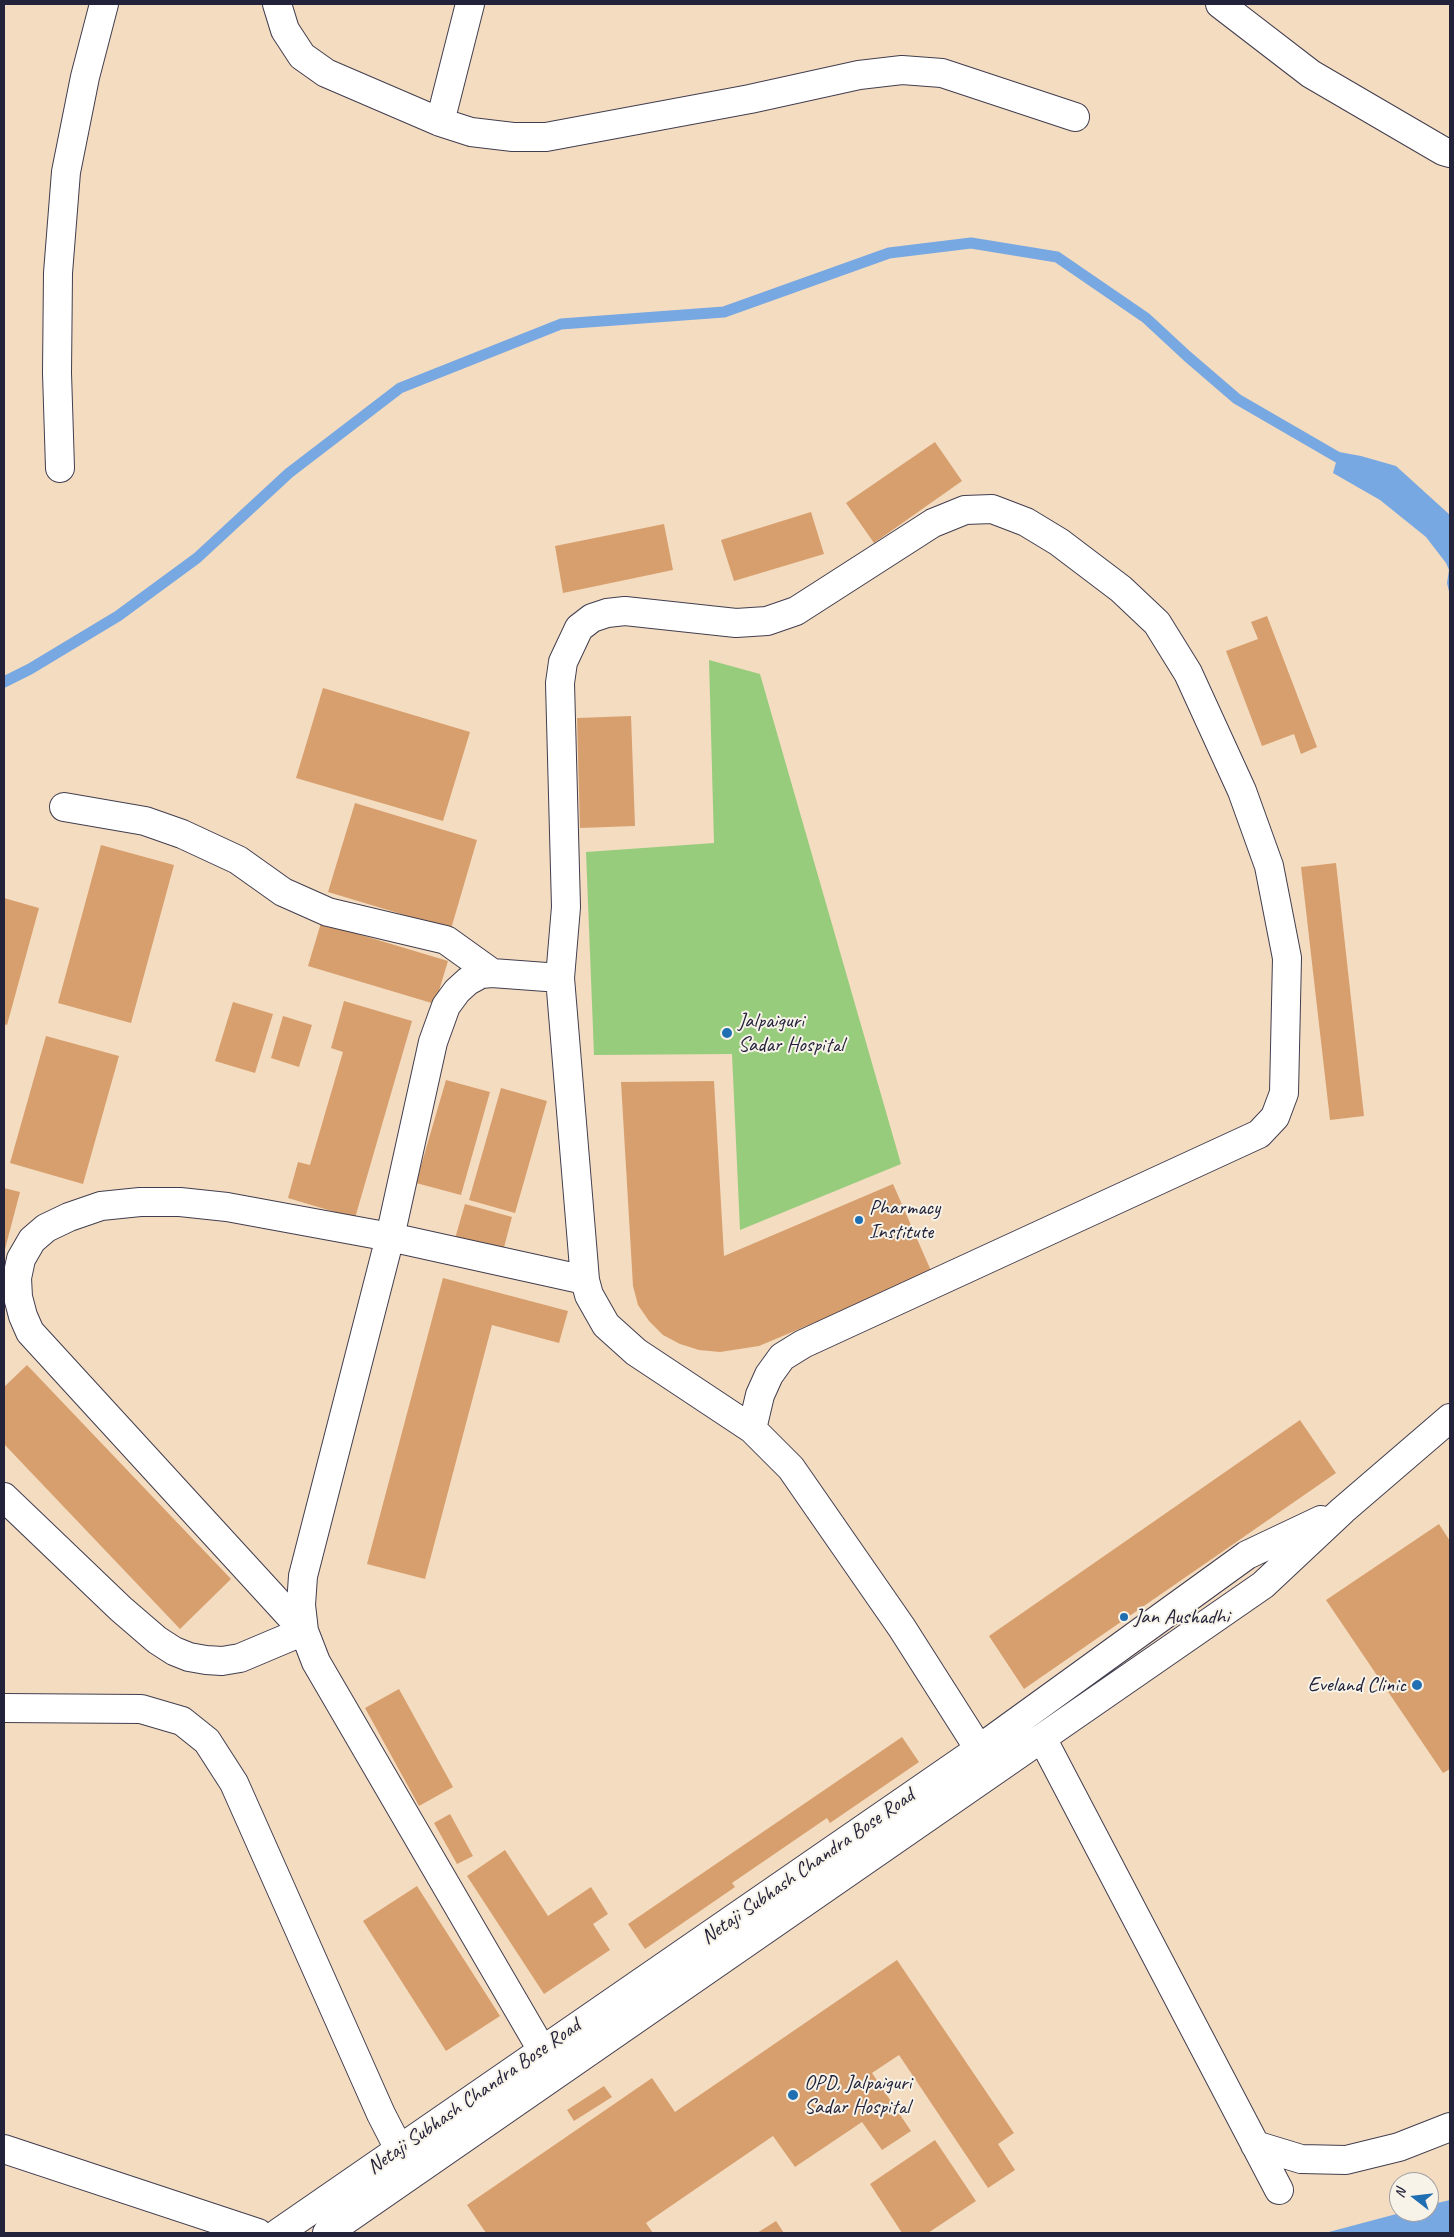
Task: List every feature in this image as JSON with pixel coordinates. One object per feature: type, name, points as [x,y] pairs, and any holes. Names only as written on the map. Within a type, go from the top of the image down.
[{"type":"street","points":[[60,468],[57,373],[58,273],[65,182],[85,77],[104,4]]},
{"type":"street","points":[[277,4],[285,30],[302,56],[326,73],[440,122],[471,132],[513,138],[546,137],[750,99],[859,75],[902,70],[942,74],[1074,117]]},
{"type":"street","points":[[440,122],[470,4]]},
{"type":"street","points":[[1229,7],[1311,74],[1443,151],[1450,153]]},
{"type":"street","points":[[752,1429],[760,1395],[769,1374],[782,1357],[803,1344],[1258,1134],[1275,1117],[1284,1093],[1287,958],[1269,866],[1242,791],[1188,673],[1157,623],[1121,589],[1059,542],[1026,522],[992,509],[965,510],[933,523],[796,611],[767,621],[736,623],[625,611],[607,613],[592,618],[579,628],[562,662],[560,683],[566,908],[560,978],[585,1280],[589,1295],[606,1326],[619,1339],[659,1369],[752,1429],[791,1468],[902,1628],[979,1749]]},
{"type":"street","points":[[64,807],[145,821],[182,834],[238,860],[282,892],[328,912],[446,940],[492,973]]},
{"type":"street","points":[[542,2050],[316,1662],[304,1631],[301,1605],[303,1576],[390,1237],[438,1024],[446,1006],[457,991],[468,981],[481,974],[492,973],[560,978]]},
{"type":"street","points":[[304,1631],[30,1332],[18,1297],[18,1272],[21,1258],[32,1240],[46,1228],[69,1217],[100,1206],[140,1202],[180,1202],[227,1207],[390,1237],[585,1280]]},
{"type":"street","name":"Netaji Subhash Chandra Bose Road","points":[[327,2233],[1264,1585],[1342,1510],[1450,1418]]},
{"type":"street","points":[[4,1497],[121,1609],[157,1640],[174,1651],[189,1657],[222,1661],[240,1658],[304,1631]]},
{"type":"street","name":"Netaji Subhash Chandra Bose Road","points":[[278,2233],[979,1749],[1247,1555],[1342,1510]]},
{"type":"street","points":[[4,1708],[141,1709],[182,1721],[207,1741],[234,1783],[381,2114],[400,2149]]},
{"type":"street","points":[[1042,1738],[1279,2190]]},
{"type":"street","points":[[1255,2145],[1301,2159],[1346,2160],[1400,2148],[1450,2127]]},
{"type":"street","points":[[4,2149],[258,2233]]},
{"type":"green space","points":[[709,660],[760,674],[901,1164],[740,1230],[732,1054],[594,1055],[586,852],[714,843]]},
{"type":"water","points":[[1339,452],[1396,466],[1450,515],[1450,596],[1447,583],[1449,570],[1446,563],[1426,537],[1380,500],[1333,473]]},
{"type":"water","points":[[1450,2200],[1450,2233],[1325,2233],[1389,2216],[1389,2222],[1439,2222],[1439,2203]]},
{"type":"building","points":[[935,442],[962,481],[874,543],[846,503]]},
{"type":"building","points":[[811,512],[824,554],[734,581],[721,540]]},
{"type":"building","points":[[664,524],[673,570],[563,593],[555,546]]},
{"type":"building","points":[[1267,616],[1317,747],[1301,754],[1294,734],[1262,746],[1226,651],[1258,639],[1251,622]]},
{"type":"building","points":[[323,688],[470,732],[443,821],[296,778]]},
{"type":"building","points":[[631,716],[635,826],[580,828],[577,718]]},
{"type":"building","points":[[355,803],[477,840],[451,929],[328,892]]},
{"type":"building","points":[[101,845],[174,865],[131,1023],[58,1003]]},
{"type":"building","points":[[1336,863],[1364,1116],[1330,1120],[1301,867]]},
{"type":"building","points":[[4,898],[39,908],[7,1025],[4,1024]]},
{"type":"building","points":[[321,923],[448,961],[435,1004],[308,966]]},
{"type":"building","points":[[344,1001],[412,1021],[355,1218],[288,1198],[298,1162],[310,1165],[343,1052],[331,1048]]},
{"type":"building","points":[[233,1002],[273,1014],[255,1073],[215,1061]]},
{"type":"building","points":[[283,1016],[312,1025],[299,1067],[271,1058]]},
{"type":"building","points":[[46,1036],[119,1056],[83,1184],[10,1163]]},
{"type":"building","points":[[446,1080],[490,1092],[461,1195],[416,1183]]},
{"type":"building","name":"Pharmacy Institute","points":[[714,1081],[724,1256],[893,1184],[932,1273],[759,1346],[720,1352],[699,1350],[680,1344],[663,1335],[649,1321],[638,1305],[633,1286],[621,1082]]},
{"type":"building","points":[[501,1088],[547,1101],[515,1213],[469,1200]]},
{"type":"building","points":[[4,1188],[20,1192],[4,1253]]},
{"type":"building","points":[[465,1204],[512,1217],[502,1255],[454,1242]]},
{"type":"building","points":[[443,1278],[568,1311],[559,1343],[492,1325],[425,1579],[367,1564]]},
{"type":"building","points":[[27,1365],[231,1579],[180,1629],[4,1444],[4,1387]]},
{"type":"building","points":[[1300,1420],[1336,1473],[1024,1689],[989,1636]]},
{"type":"building","name":"Eveland Clinic","points":[[1439,1524],[1450,1541],[1450,1769],[1443,1773],[1326,1600]]},
{"type":"building","points":[[399,1689],[453,1787],[419,1806],[365,1708]]},
{"type":"building","points":[[902,1737],[919,1762],[830,1823],[827,1818],[732,1883],[735,1887],[645,1949],[628,1924]]},
{"type":"building","points":[[450,1814],[473,1856],[457,1864],[434,1823]]},
{"type":"building","points":[[505,1850],[548,1916],[591,1887],[608,1914],[593,1924],[610,1950],[544,1994],[467,1876]]},
{"type":"building","points":[[417,1886],[500,2016],[446,2051],[363,1921]]},
{"type":"building","name":"OPD, Jalpaiguri Sadar Hospital","points":[[897,1960],[1014,2133],[998,2144],[1015,2170],[988,2188],[899,2055],[872,2073],[911,2131],[882,2150],[862,2122],[795,2167],[773,2136],[646,2223],[653,2233],[486,2233],[467,2205],[652,2078],[675,2112]]},
{"type":"building","points":[[604,2086],[612,2097],[574,2121],[567,2110]]},
{"type":"building","points":[[935,2140],[976,2201],[928,2233],[902,2233],[870,2184]]},
{"type":"building","points":[[776,2221],[784,2233],[757,2233]]},
{"type":"waterway","points":[[4,682],[30,669],[118,616],[197,558],[289,473],[400,388],[561,324],[724,312],[889,253],[971,243],[1057,257],[1146,318],[1237,399],[1351,465]]},
{"type":"place","name":"Jalpaiguri Sadar Hospital","points":[[727,1033]]},
{"type":"place","name":"Pharmacy Institute","points":[[859,1220]]},
{"type":"place","name":"Jan Aushadhi","points":[[1124,1617]]},
{"type":"place","name":"Eveland Clinic","points":[[1417,1685]]},
{"type":"place","name":"OPD, Jalpaiguri Sadar Hospital","points":[[793,2095]]}]
